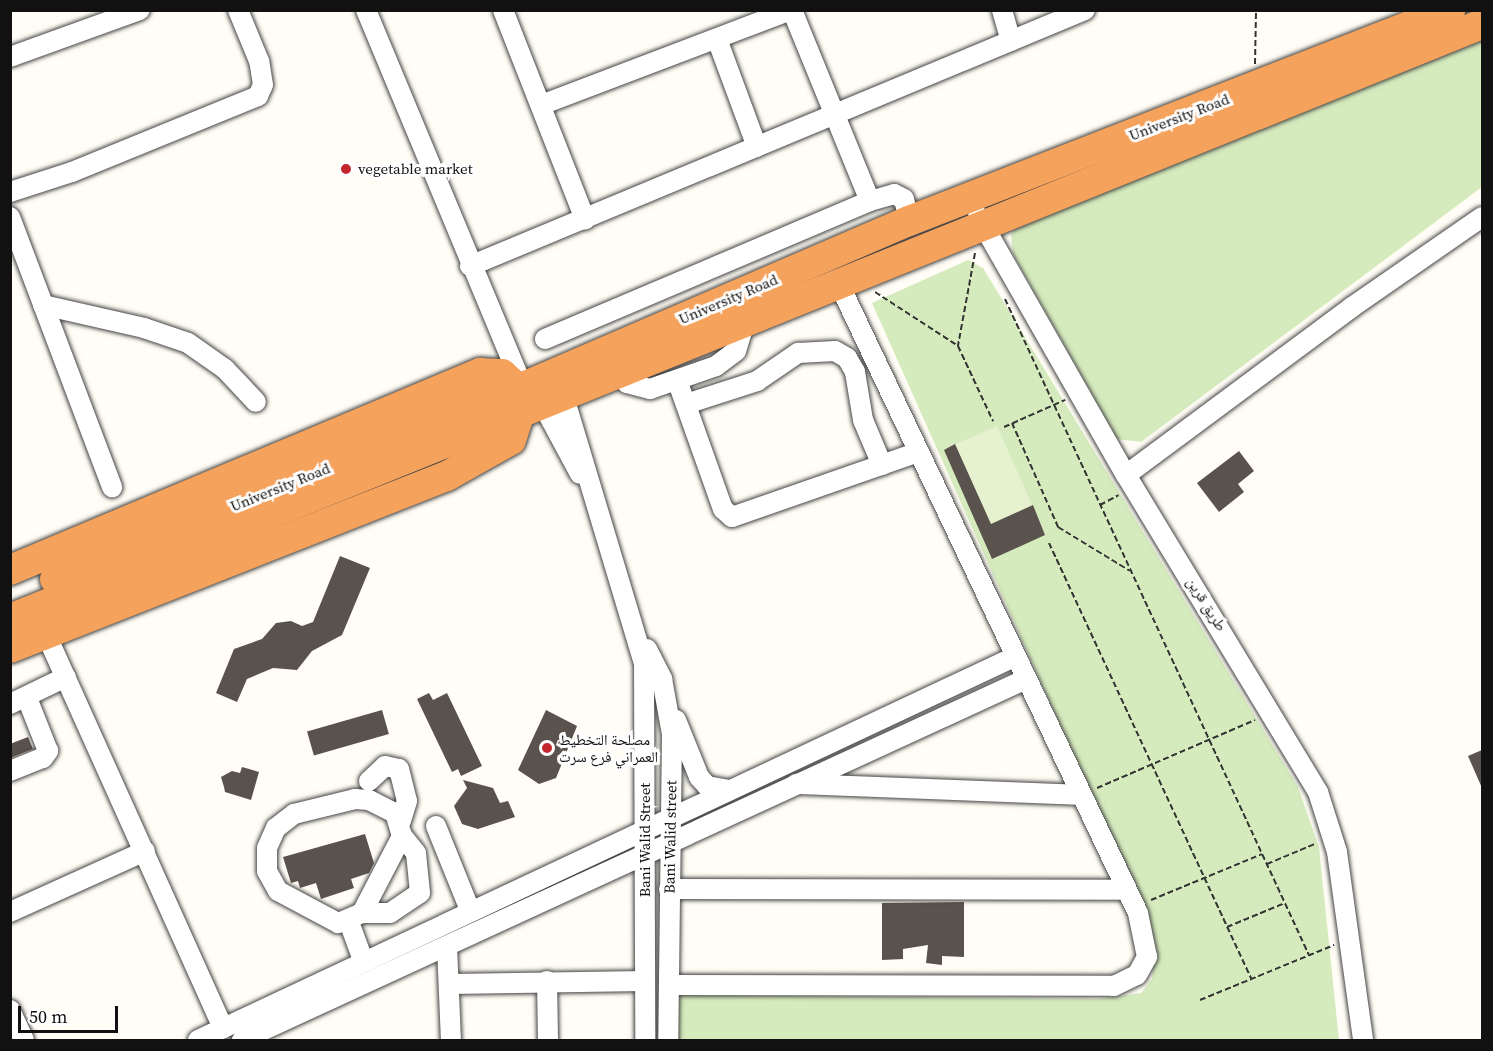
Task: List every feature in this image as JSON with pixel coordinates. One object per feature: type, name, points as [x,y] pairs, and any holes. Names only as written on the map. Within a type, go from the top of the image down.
[{"type":"highway","name":"University Road","points":[[533,401],[689,316],[909,221],[1256,88],[1450,10]]},
{"type":"highway","name":"University Road","points":[[533,401],[619,373],[1482,24]]},
{"type":"highway","points":[[11,588],[480,373],[502,374],[533,401]]},
{"type":"highway","points":[[11,588],[533,401]]},
{"type":"highway","points":[[10,648],[447,476],[511,440],[533,401]]},
{"type":"street","points":[[10,57],[140,10]]},
{"type":"street","points":[[10,192],[72,172],[258,96],[263,85],[259,61],[238,10]]},
{"type":"street","points":[[366,10],[470,266],[533,401],[594,496],[641,639]]},
{"type":"street","points":[[503,10],[585,219]]},
{"type":"street","points":[[541,105],[792,10],[870,201]]},
{"type":"street","points":[[1002,10],[1011,41]]},
{"type":"street","points":[[470,266],[1085,10]]},
{"type":"street","points":[[717,39],[757,147]]},
{"type":"street","points":[[545,339],[677,285],[870,201],[894,194],[904,199],[909,221]]},
{"type":"street","name":"طريق قرين","points":[[970,197],[979,229],[1129,481],[1274,712],[1318,792],[1334,836],[1351,938],[1363,1041]]},
{"type":"street","points":[[10,217],[112,487]]},
{"type":"street","points":[[1129,481],[1352,306],[1482,217]]},
{"type":"street","points":[[669,985],[1114,986],[1137,975],[1147,957],[1149,946],[1130,899],[919,452],[846,281]]},
{"type":"street","points":[[677,285],[689,316]]},
{"type":"street","points":[[43,305],[144,328],[188,343],[225,369],[256,402]]},
{"type":"street","points":[[619,373],[627,383],[642,388],[677,380],[728,360],[740,345],[745,321]]},
{"type":"street","points":[[686,404],[757,381],[798,353],[835,351],[847,358],[855,372],[863,420],[882,465]]},
{"type":"street","points":[[677,380],[723,509],[732,517],[919,452]]},
{"type":"street","points":[[46,634],[223,1028]]},
{"type":"street","name":"Bani Walid street","points":[[641,639],[669,703],[668,1041]]},
{"type":"street","name":"Bani Walid Street","points":[[641,639],[646,689],[645,1041]]},
{"type":"street","points":[[198,1041],[363,960],[1014,657]]},
{"type":"street","points":[[10,771],[48,751],[19,701],[66,677]]},
{"type":"street","points":[[246,1040],[792,783],[1026,680]]},
{"type":"street","points":[[669,703],[699,777],[707,786],[730,790]]},
{"type":"street","points":[[363,960],[356,917],[401,829],[407,801],[399,769],[385,766],[369,781]]},
{"type":"street","points":[[792,783],[1081,795]]},
{"type":"street","points":[[360,799],[391,810],[416,853],[420,893],[390,913],[356,917],[332,921],[278,891],[266,864],[272,834],[294,814],[360,799]]},
{"type":"street","points":[[436,826],[470,910]]},
{"type":"street","points":[[10,912],[145,851]]},
{"type":"street","points":[[669,889],[1130,899]]},
{"type":"street","points":[[447,946],[452,984],[451,1041]]},
{"type":"street","points":[[338,972],[347,991]]},
{"type":"street","points":[[547,981],[548,1041]]},
{"type":"street","points":[[452,984],[645,981]]},
{"type":"path","points":[[1256,10],[1256,88]]},
{"type":"path","points":[[958,346],[979,229]]},
{"type":"path","points":[[846,281],[958,346],[993,421]]},
{"type":"path","points":[[1001,291],[1309,955]]},
{"type":"path","points":[[1004,426],[1078,394]]},
{"type":"path","points":[[1012,423],[1058,527],[1132,572]]},
{"type":"path","points":[[1100,505],[1129,481]]},
{"type":"path","points":[[1049,543],[1251,979]]},
{"type":"path","points":[[1081,795],[1274,712]]},
{"type":"path","points":[[1267,864],[1334,836]]},
{"type":"path","points":[[1130,899],[1204,878],[1262,854]]},
{"type":"path","points":[[1227,927],[1285,903]]},
{"type":"path","points":[[1200,1000],[1351,938]]},
{"type":"green space","points":[[1482,29],[1482,187],[1141,442],[1117,439],[1013,254],[1011,235],[1020,218]]},
{"type":"green space","points":[[968,260],[983,268],[1298,787],[1319,847],[1339,1040],[679,1040],[676,995],[1098,999],[1141,993],[1152,979],[1154,951],[1143,911],[872,303]]},
{"type":"green space","points":[[997,426],[1032,505],[990,524],[955,445]]},
{"type":"building","points":[[955,444],[991,524],[1033,505],[1045,535],[992,559],[944,450]]},
{"type":"building","points":[[1239,451],[1254,471],[1238,484],[1244,492],[1219,512],[1197,483]]},
{"type":"building","points":[[340,556],[370,568],[342,635],[312,651],[297,670],[273,668],[247,679],[237,702],[216,693],[234,649],[262,639],[276,623],[291,621],[302,626],[313,622]]},
{"type":"building","points":[[429,693],[433,700],[447,693],[482,766],[461,776],[458,769],[452,772],[417,699]]},
{"type":"building","points":[[382,710],[389,734],[314,756],[307,731]]},
{"type":"building","name":"مصلحة التخطيط العمراني فرع سرت","points":[[546,710],[577,726],[556,778],[539,784],[518,770]]},
{"type":"building","points":[[28,737],[33,749],[10,758],[10,744]]},
{"type":"building","points":[[1482,750],[1482,788],[1468,756]]},
{"type":"building","points":[[242,767],[259,772],[251,800],[225,792],[221,777],[232,771],[240,773]]},
{"type":"building","points":[[463,780],[493,788],[500,803],[508,801],[515,817],[478,829],[462,824],[454,806],[467,788]]},
{"type":"building","points":[[365,834],[374,863],[369,873],[351,879],[354,888],[321,899],[316,883],[300,888],[298,881],[291,883],[283,857]]},
{"type":"building","points":[[964,902],[964,957],[942,956],[942,965],[926,963],[928,945],[903,949],[903,959],[882,960],[882,903]]},
{"type":"place","name":"vegetable market","points":[[346,169]]},
{"type":"place","name":"مصلحة التخطيط العمراني فرع سرت","points":[[547,748]]}]
